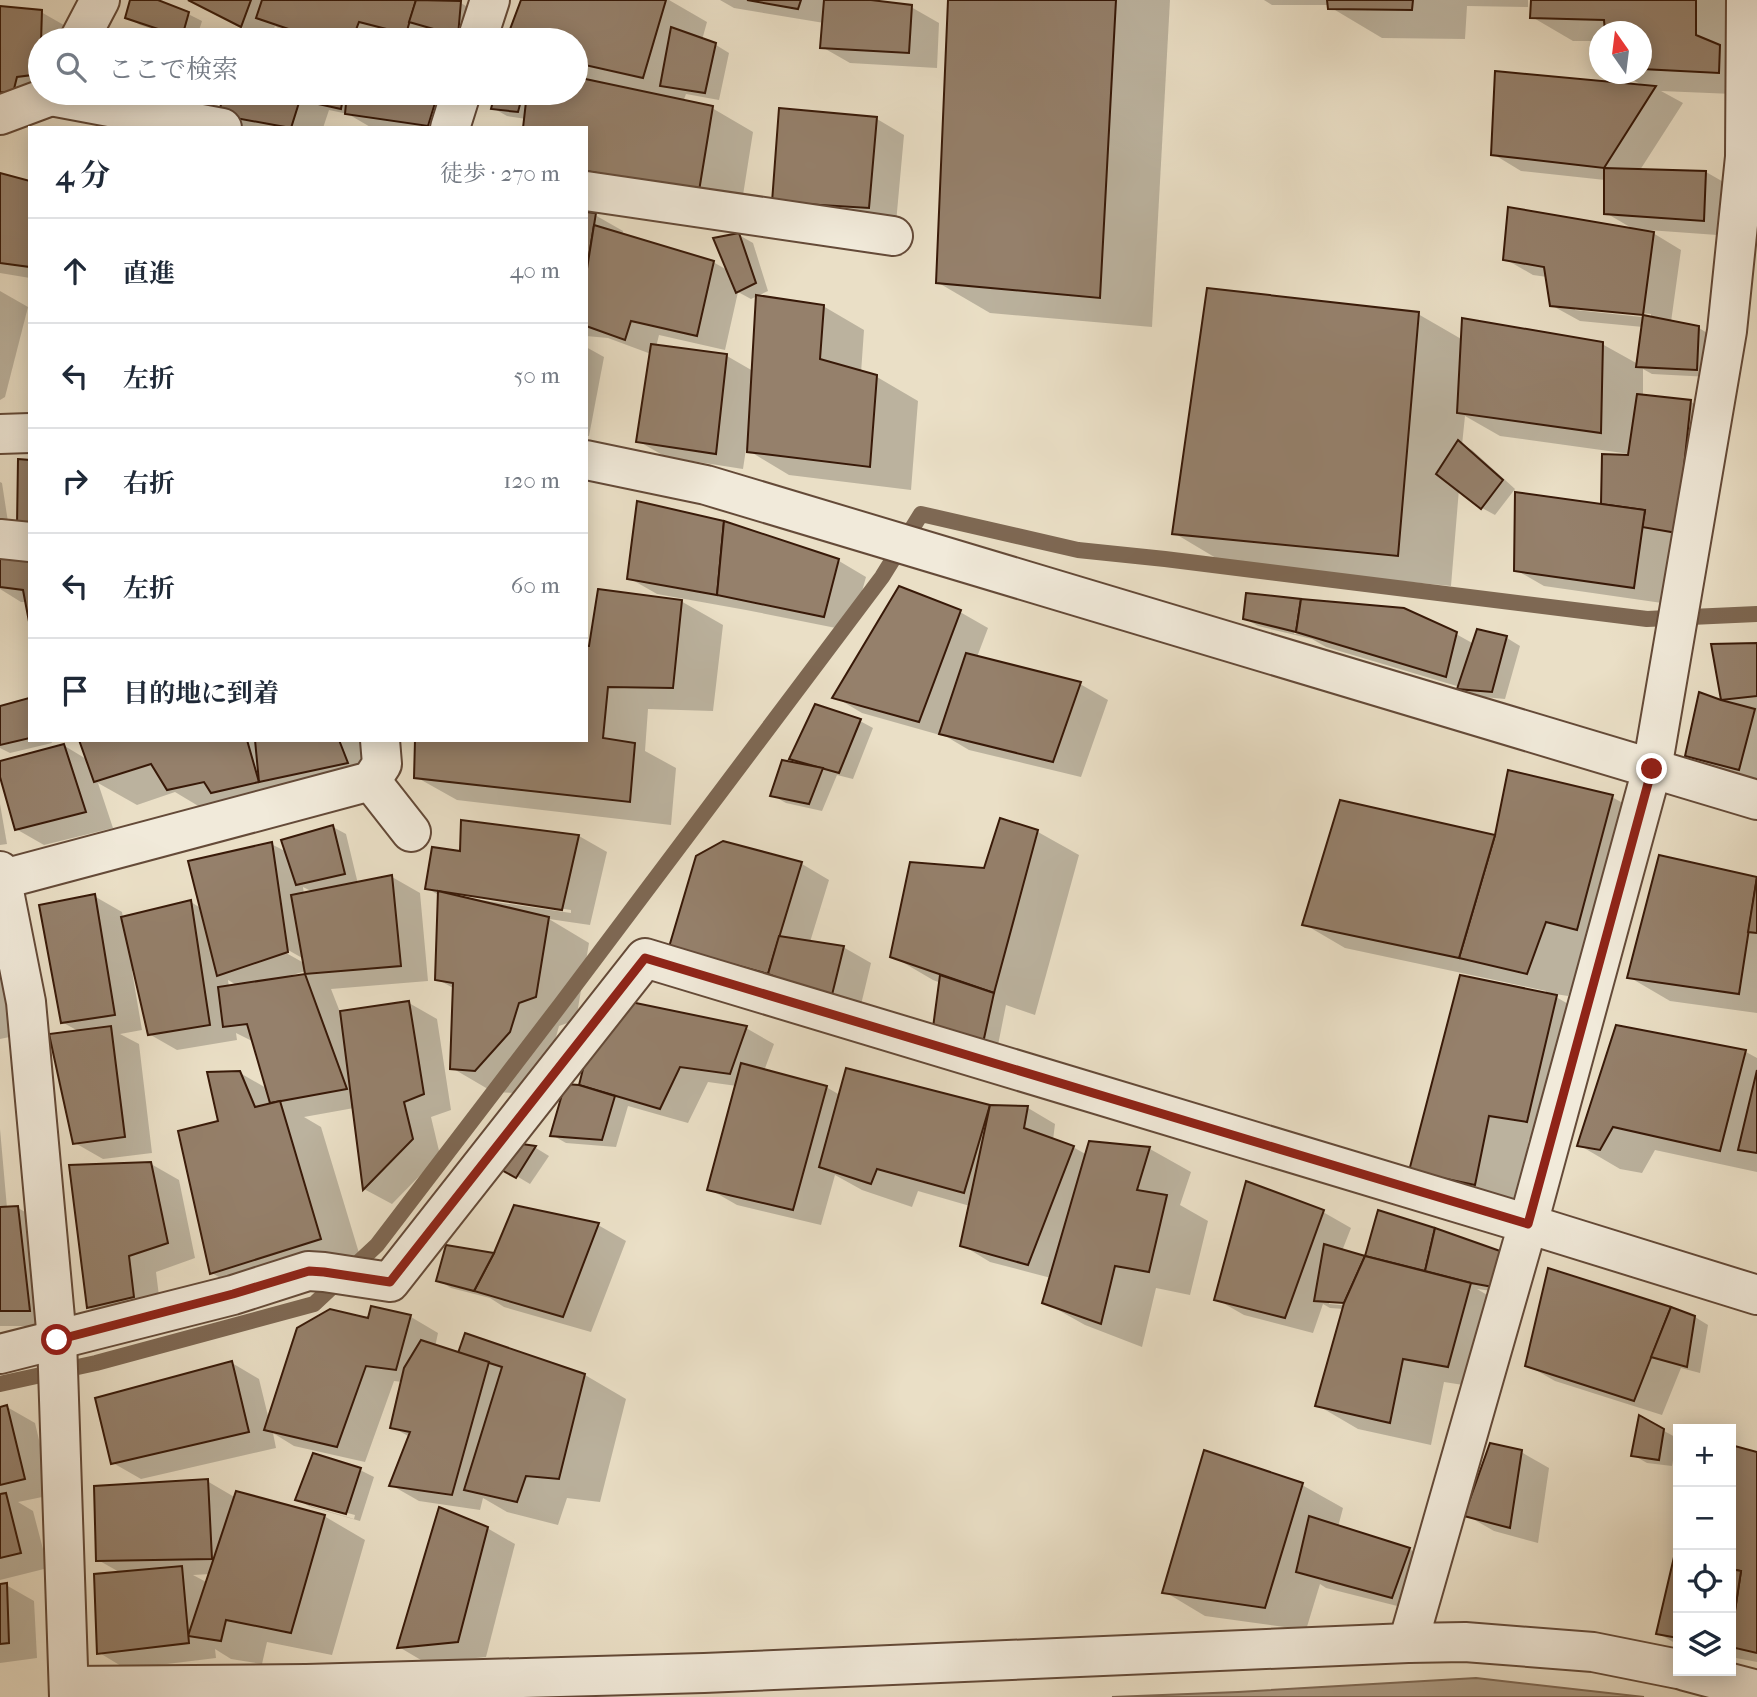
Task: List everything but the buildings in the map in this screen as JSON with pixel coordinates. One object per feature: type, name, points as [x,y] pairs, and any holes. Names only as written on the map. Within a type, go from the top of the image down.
[{"type":"street","points":[[85,28],[100,0]]},
{"type":"street","points":[[481,28],[490,0]]},
{"type":"street","points":[[1408,1643],[1528,1224],[1652,769],[1742,331],[1750,22]]},
{"type":"street","points":[[0,115],[28,103]]},
{"type":"street","points":[[106,105],[212,126]]},
{"type":"street","points":[[451,126],[457,105]]},
{"type":"street","points":[[588,191],[893,236]]},
{"type":"street","points":[[588,460],[706,485],[1757,800]]},
{"type":"street","points":[[0,540],[28,542]]},
{"type":"street","points":[[380,742],[382,764],[372,781],[1,877],[26,1002],[57,1340],[69,1691],[677,1674],[1465,1642],[1593,1652],[1673,1668]]},
{"type":"street","points":[[372,781],[411,832]]},
{"type":"street","points":[[0,1354],[233,1294],[309,1271],[390,1282],[645,958],[1757,1295]]},
{"type":"street","points":[[1704,1676],[1757,1690]]},
{"type":"shaded area","points":[[1476,1678],[1644,1697],[1112,1697],[1238,1692]]},
{"type":"waterway","points":[[0,1384],[96,1363],[314,1304],[377,1245],[882,577],[921,514],[1078,550],[1647,619],[1757,614]]},
{"type":"route","points":[[57,1340],[233,1294],[309,1271],[390,1282],[645,958],[1528,1224],[1652,769]]}]
